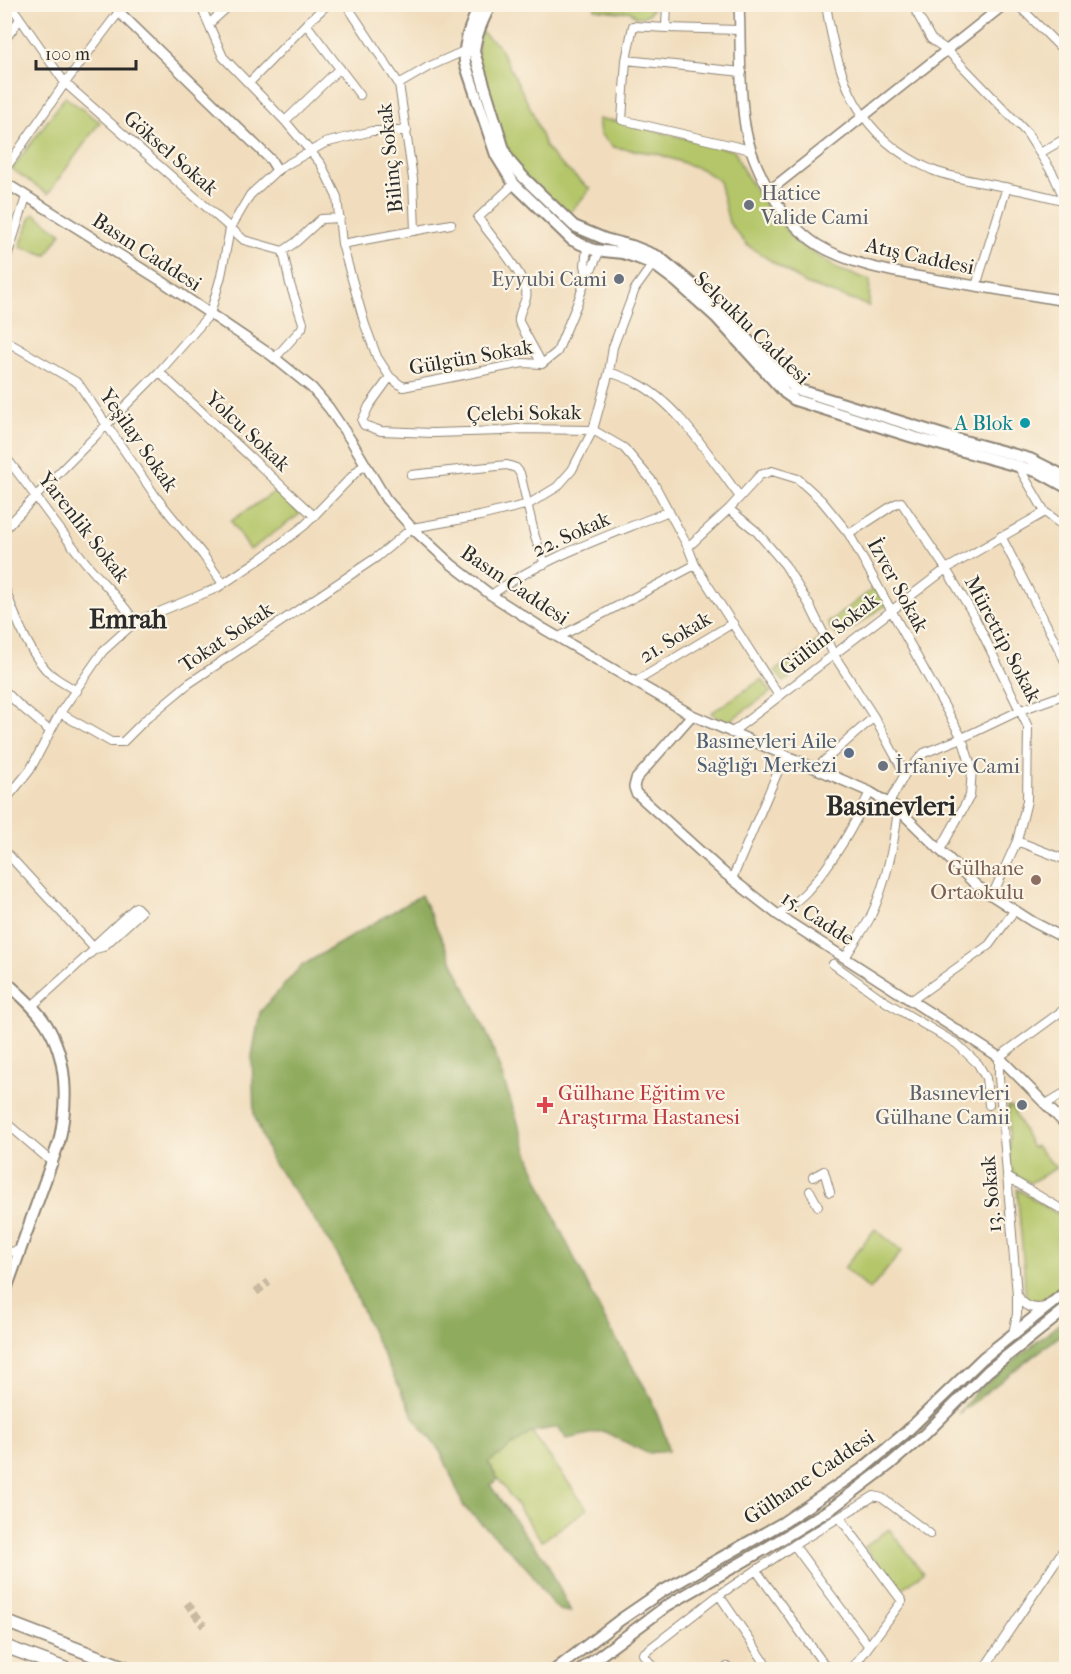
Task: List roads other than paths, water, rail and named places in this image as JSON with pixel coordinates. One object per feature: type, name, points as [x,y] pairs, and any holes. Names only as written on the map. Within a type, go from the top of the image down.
[{"type":"main road","name":"Selçuklu Caddesi","points":[[480,4],[465,40],[465,63],[496,155],[514,183],[572,240],[587,247],[622,253],[653,264],[699,300],[784,393],[795,400],[913,437],[1039,472],[1066,487]]},
{"type":"main road","name":"Selçuklu Caddesi","points":[[491,4],[477,37],[474,52],[505,153],[524,178],[574,226],[660,257],[704,294],[796,389],[1029,459],[1066,477]]},
{"type":"main road","points":[[4,980],[33,1006],[47,1025],[54,1038],[64,1076],[63,1125],[53,1162],[4,1295]]},
{"type":"main road","name":"Gülhane Caddesi","points":[[555,1670],[639,1606],[784,1522],[862,1468],[904,1434],[983,1358],[1066,1292]]},
{"type":"main road","name":"Gülhane Caddesi","points":[[584,1668],[668,1605],[832,1508],[889,1465],[925,1434],[987,1371],[1066,1309]]},
{"type":"main road","points":[[4,1620],[132,1670]]},
{"type":"main road","points":[[4,1646],[69,1670]]},
{"type":"street","name":"Göksel Sokak","points":[[10,4],[65,83],[244,240],[282,251]]},
{"type":"street","name":"Gülgün Sokak","points":[[200,4],[224,57],[285,121],[321,164],[337,197],[342,244],[365,325],[377,357],[390,377],[403,387],[523,363],[542,364],[557,352],[587,275],[600,250]]},
{"type":"street","points":[[210,23],[231,4]]},
{"type":"street","points":[[249,82],[328,4]]},
{"type":"street","points":[[346,4],[399,84]]},
{"type":"street","points":[[666,28],[667,4]]},
{"type":"street","name":"Atış Caddesi","points":[[739,4],[744,120],[752,150],[769,191],[791,221],[817,245],[850,260],[893,272],[1066,301]]},
{"type":"street","points":[[826,4],[831,38],[842,78],[863,116],[876,133],[932,170],[964,180],[1007,187],[1066,201]]},
{"type":"street","points":[[912,4],[931,39],[947,50],[1028,133],[1066,201]]},
{"type":"street","points":[[769,191],[1005,4]]},
{"type":"street","points":[[1017,4],[1066,53]]},
{"type":"street","points":[[4,171],[119,7],[272,160],[277,170]]},
{"type":"street","points":[[4,41],[20,19]]},
{"type":"street","points":[[306,24],[360,95]]},
{"type":"street","points":[[741,30],[633,26],[626,60],[622,120],[752,150]]},
{"type":"street","name":"Bilinç Sokak","points":[[415,231],[413,179],[399,84],[428,67],[464,51]]},
{"type":"street","points":[[626,60],[742,72]]},
{"type":"street","points":[[285,121],[340,68]]},
{"type":"street","points":[[4,530],[159,372],[210,314],[231,229],[250,195],[277,170],[325,143],[372,131],[407,131]]},
{"type":"street","points":[[1040,153],[1066,138]]},
{"type":"street","name":"Basın Caddesi","points":[[4,182],[163,282],[275,358],[312,388],[352,442],[386,499],[412,528],[451,564],[491,596],[692,715],[870,792],[889,803],[898,809],[976,886],[1014,911],[1066,939]]},
{"type":"street","points":[[514,183],[478,218],[522,280],[527,292],[518,317],[519,322],[542,364]]},
{"type":"street","points":[[976,286],[1007,187]]},
{"type":"street","points":[[4,266],[26,197]]},
{"type":"street","points":[[275,358],[302,328],[303,323],[282,251],[297,242],[321,219],[340,218]]},
{"type":"street","points":[[342,244],[451,224]]},
{"type":"street","name":"Gülgün Sokak","points":[[587,247],[585,265],[587,275]]},
{"type":"street","points":[[412,528],[480,516],[529,504],[558,487],[572,470],[593,430],[609,372],[613,348],[635,289],[653,264]]},
{"type":"street","name":"Yeşilay Sokak","points":[[4,340],[78,383],[156,497],[222,584]]},
{"type":"street","name":"Yolcu Sokak","points":[[159,372],[314,516]]},
{"type":"street","points":[[609,372],[636,382],[664,402],[688,429],[740,497]]},
{"type":"street","name":"Çelebi Sokak","points":[[390,377],[369,406],[362,421],[364,425],[381,431],[433,433],[517,429],[593,430],[624,448],[653,482],[688,547],[695,565],[779,696]]},
{"type":"street","name":"Yarenlik Sokak","points":[[4,455],[37,495],[83,559],[125,606],[135,622]]},
{"type":"street","points":[[4,802],[30,770],[60,713],[103,651],[135,622],[222,584],[262,558],[314,516],[364,464]]},
{"type":"street","points":[[411,475],[507,465],[516,468],[520,473],[545,564]]},
{"type":"street","points":[[1018,466],[1045,512],[1066,531]]},
{"type":"street","name":"İzver Sokak","points":[[688,547],[729,509],[760,475],[772,471],[798,479],[822,501],[849,534],[962,738],[972,769],[970,796],[940,850]]},
{"type":"street","name":"Mürettip Sokak","points":[[849,534],[901,502],[973,614],[1028,727],[1027,801],[1017,841],[992,896]]},
{"type":"street","points":[[729,509],[756,531],[785,565],[810,606],[834,655],[874,717],[905,774]]},
{"type":"street","name":"22. Sokak","points":[[491,596],[510,582],[545,564],[669,511]]},
{"type":"street","name":"Gülüm Sokak","points":[[731,733],[946,569],[1045,512]]},
{"type":"street","name":"Tokat Sokak","points":[[60,713],[111,742],[123,742],[146,719],[188,684],[377,557],[412,528]]},
{"type":"street","points":[[1001,536],[1066,663]]},
{"type":"street","points":[[559,637],[695,565]]},
{"type":"street","points":[[4,586],[32,650],[44,667],[61,682],[77,691]]},
{"type":"street","name":"21. Sokak","points":[[634,682],[733,623]]},
{"type":"street","points":[[4,690],[50,731]]},
{"type":"street","points":[[889,803],[905,774],[924,753],[1021,710],[1066,694]]},
{"type":"street","name":"15. Cadde","points":[[692,715],[636,779],[634,787],[636,793],[732,879],[778,915],[999,1057],[1066,1125]]},
{"type":"street","points":[[816,768],[874,717]]},
{"type":"street","points":[[732,879],[784,755]]},
{"type":"street","points":[[778,915],[806,892],[830,863],[853,827],[870,792]]},
{"type":"street","points":[[845,957],[870,918],[885,879],[896,836],[898,809]]},
{"type":"street","points":[[1017,841],[1066,860]]},
{"type":"street","points":[[4,850],[96,949]]},
{"type":"street","points":[[33,1006],[141,912],[136,907],[98,942],[96,949]]},
{"type":"street","points":[[912,1000],[989,945],[1014,911]]},
{"type":"street","points":[[833,964],[886,1002],[957,1044],[978,1064],[986,1078],[989,1105]]},
{"type":"street","points":[[999,1057],[1066,1008]]},
{"type":"street","name":"13. Sokak","points":[[999,1057],[1017,1295],[1017,1314],[1012,1335]]},
{"type":"street","points":[[1046,1104],[1066,1092]]},
{"type":"street","points":[[4,1121],[53,1162]]},
{"type":"street","points":[[813,1177],[824,1172],[830,1192]]},
{"type":"street","points":[[1007,1177],[1066,1212]]},
{"type":"street","points":[[810,1191],[818,1206]]},
{"type":"street","points":[[4,1253],[21,1250]]},
{"type":"street","points":[[1017,1295],[1022,1302],[1034,1309],[1047,1307]]},
{"type":"street","points":[[655,1670],[643,1654],[719,1595],[874,1496],[882,1498],[930,1534]]},
{"type":"street","points":[[840,1518],[902,1601],[850,1670]]},
{"type":"street","points":[[794,1545],[868,1645]]},
{"type":"street","points":[[983,1670],[1066,1546]]},
{"type":"street","points":[[756,1570],[828,1670]]},
{"type":"street","points":[[719,1595],[770,1670]]},
{"type":"tunnel","points":[[256,1292],[269,1282]]},
{"type":"tunnel","points":[[187,1603],[204,1626]]},
{"type":"place","name":"Hatice Valide Cami","points":[[749,205]]},
{"type":"place","name":"Eyyubi Cami","points":[[619,279]]},
{"type":"place","name":"A Blok","points":[[1025,423]]},
{"type":"place","name":"Basınevleri Aile Sağlığı Merkezi","points":[[849,753]]},
{"type":"place","name":"İrfaniye Cami","points":[[883,766]]},
{"type":"place","name":"Gülhane Ortaokulu","points":[[1036,880]]},
{"type":"place","name":"Gülhane Eğitim ve Araştırma Hastanesi","points":[[545,1105]]},
{"type":"place","name":"Basınevleri Gülhane Camii","points":[[1022,1105]]},
{"type":"district","name":"Emrah","points":[[128,619]]},
{"type":"district","name":"Basınevleri","points":[[891,806]]}]
